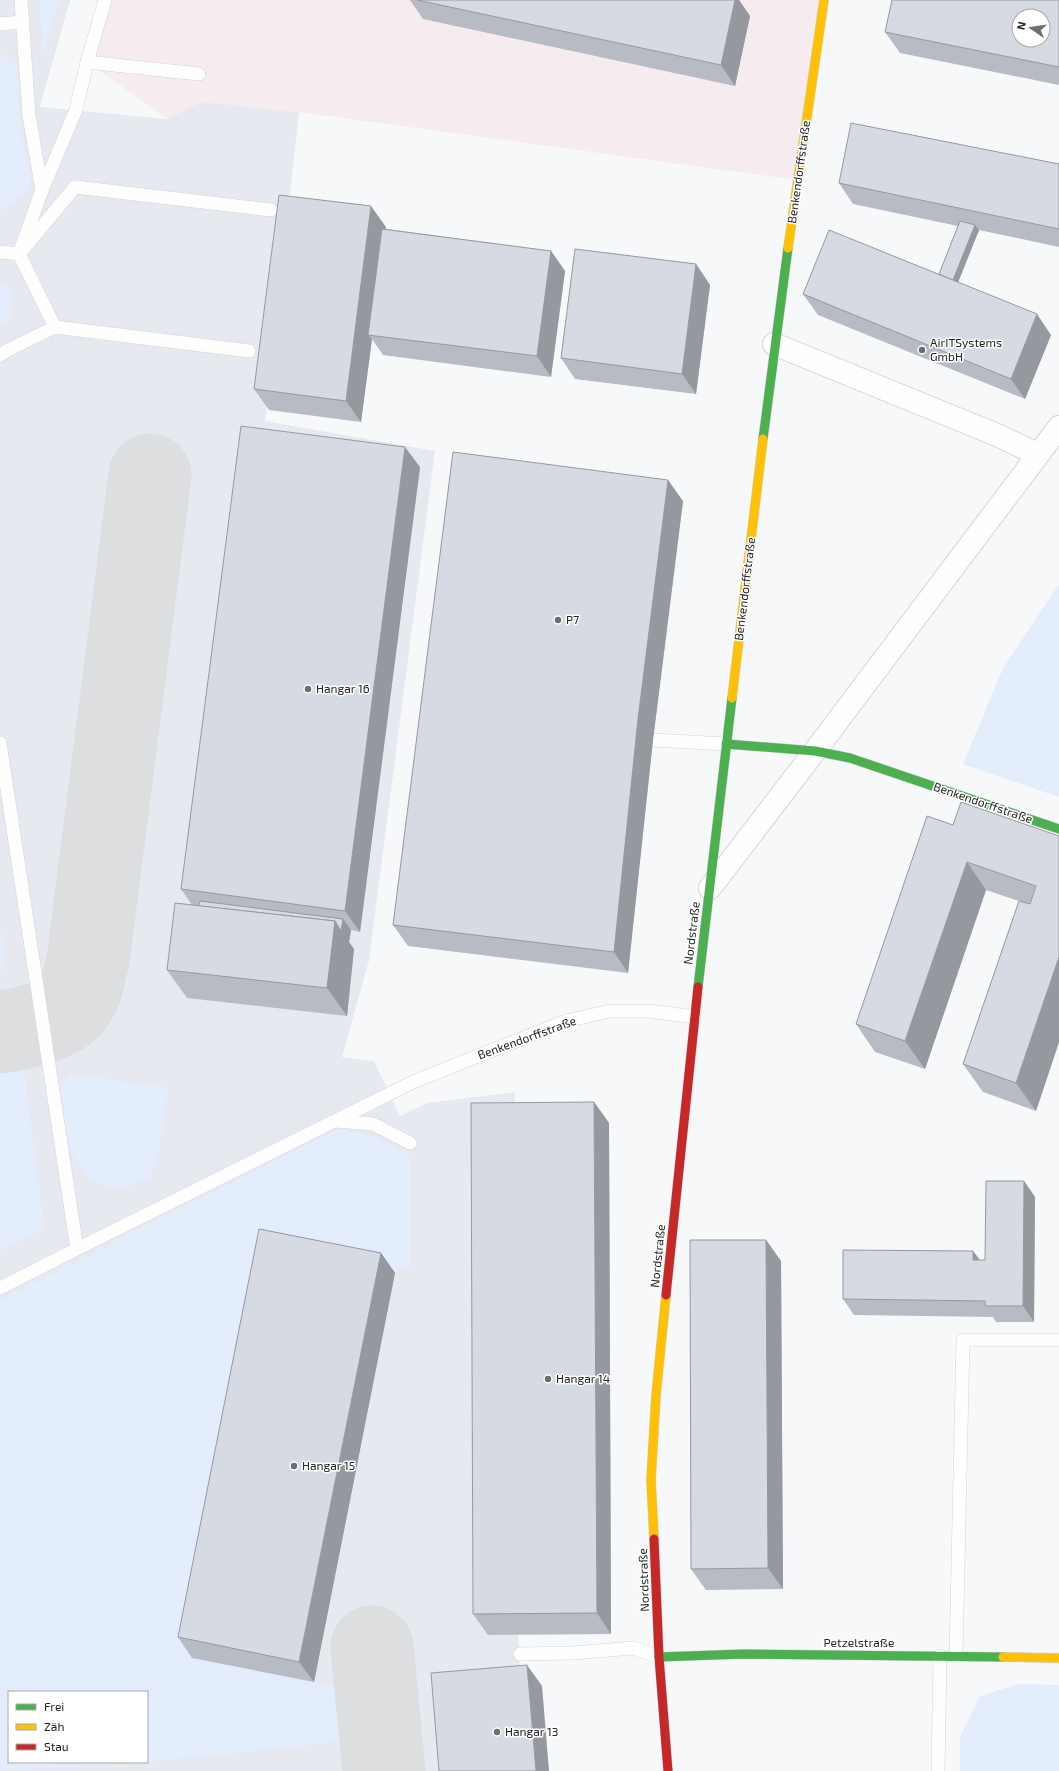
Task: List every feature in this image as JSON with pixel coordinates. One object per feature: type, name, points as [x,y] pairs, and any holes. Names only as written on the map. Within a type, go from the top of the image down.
[{"type":"street","name":"Benkendorffstraße","points":[[824,0],[774,344],[726,744],[815,751],[850,758],[1059,829]]},
{"type":"street","points":[[774,344],[997,435],[1037,454]]},
{"type":"street","points":[[710,888],[815,751],[1037,454],[1059,427]]},
{"type":"street","name":"Nordstraße","points":[[668,1771],[659,1657],[651,1480],[656,1395],[694,1017],[726,744]]},
{"type":"street","name":"Petzelstraße","points":[[659,1657],[744,1654],[1059,1658]]},
{"type":"lane","points":[[21,0],[29,116],[42,190]]},
{"type":"lane","points":[[55,327],[19,254],[42,190],[76,110],[87,62],[105,0]]},
{"type":"lane","points":[[0,24],[22,22]]},
{"type":"lane","points":[[87,62],[199,74]]},
{"type":"lane","points":[[19,254],[75,187],[271,210]]},
{"type":"lane","points":[[0,252],[19,254]]},
{"type":"lane","points":[[0,355],[55,327],[249,351]]},
{"type":"lane","points":[[653,740],[726,744]]},
{"type":"lane","points":[[0,743],[77,1249]]},
{"type":"lane","name":"Benkendorffstraße","points":[[0,1288],[413,1082],[566,1021],[610,1012],[650,1010],[694,1017]]},
{"type":"lane","points":[[334,1121],[373,1124],[410,1143]]},
{"type":"lane","points":[[956,1656],[963,1340],[1059,1340]]},
{"type":"lane","points":[[520,1654],[573,1653],[633,1648],[659,1657]]},
{"type":"lane","points":[[938,1771],[940,1656]]},
{"type":"shaded area","points":[[0,0],[70,0],[40,107],[167,119],[201,102],[299,112],[265,421],[435,451],[369,960],[342,1057],[374,1061],[400,1116],[427,1103],[515,1092],[514,1123],[609,1123],[611,1634],[518,1635],[521,1687],[542,1686],[549,1771],[0,1771]]},
{"type":"shaded area","points":[[40,0],[59,0],[43,55]]},
{"type":"shaded area","points":[[105,0],[824,0],[797,180],[299,112],[201,102],[168,119],[87,62]]},
{"type":"shaded area","points":[[0,52],[16,69],[22,137],[31,181],[24,194],[0,212]]},
{"type":"shaded area","points":[[0,285],[8,287],[15,302],[8,320],[0,325]]},
{"type":"shaded area","points":[[1059,584],[1059,797],[963,764],[1003,668]]},
{"type":"shaded area","points":[[0,924],[6,966],[0,971]]},
{"type":"shaded area","points":[[23,1064],[44,1229],[0,1250],[0,1067]]},
{"type":"shaded area","points":[[70,1074],[168,1088],[158,1156],[150,1177],[128,1187],[108,1187],[90,1179],[69,1150],[60,1085]]},
{"type":"shaded area","points":[[338,1129],[372,1136],[410,1156],[410,1266],[395,1273],[274,1249],[314,1682],[354,1689],[356,1717],[342,1740],[320,1744],[148,1762],[148,1691],[8,1691],[8,1763],[130,1763],[0,1771],[0,1300]]},
{"type":"shaded area","points":[[1019,1684],[1059,1685],[1059,1771],[960,1771],[960,1737],[980,1696]]},
{"type":"building","points":[[417,0],[735,0],[721,65]]},
{"type":"building","points":[[892,0],[1059,0],[1059,67],[885,32]]},
{"type":"building","points":[[851,123],[1059,164],[1059,229],[839,183]]},
{"type":"building","points":[[279,195],[371,206],[346,401],[254,389]]},
{"type":"building","points":[[960,221],[975,225],[953,280],[939,274]]},
{"type":"building","points":[[382,229],[551,251],[537,356],[368,335]]},
{"type":"building","points":[[829,230],[1037,314],[1011,379],[803,294]]},
{"type":"building","points":[[575,249],[696,264],[682,374],[561,358]]},
{"type":"building","name":"Hangar 16","points":[[241,426],[405,447],[345,911],[181,889]]},
{"type":"building","name":"P7","points":[[453,452],[668,480],[638,719],[614,952],[393,925]]},
{"type":"building","points":[[961,802],[1059,836],[1059,957],[1016,1083],[963,1064],[1019,901],[1030,904],[1036,886],[967,862],[905,1041],[856,1024],[927,816],[953,825]]},
{"type":"building","points":[[200,901],[343,919],[341,931],[335,921],[199,906]]},
{"type":"building","points":[[175,903],[335,921],[327,988],[167,970]]},
{"type":"building","name":"Hangar 14","points":[[594,1102],[597,1613],[473,1614],[471,1103]]},
{"type":"building","points":[[986,1181],[1024,1181],[1023,1306],[985,1306],[985,1301],[843,1299],[843,1250],[973,1251],[973,1260],[985,1260]]},
{"type":"building","name":"Hangar 15","points":[[259,1229],[381,1253],[299,1662],[178,1637]]},
{"type":"building","points":[[690,1240],[766,1240],[768,1568],[691,1569]]},
{"type":"building","name":"Hangar 13","points":[[527,1665],[536,1771],[439,1771],[431,1673]]},
{"type":"taxiway","points":[[0,1032],[47,1021],[64,1012],[70,1007],[77,997],[83,979],[88,960],[150,475]]},
{"type":"taxiway","points":[[372,1647],[384,1771]]},
{"type":"traffic: fast","points":[[763,439],[788,248]]},
{"type":"traffic: fast","points":[[698,987],[732,698]]},
{"type":"traffic: fast","points":[[726,744],[815,751],[850,758],[1059,829]]},
{"type":"traffic: fast","points":[[659,1657],[744,1654],[1003,1657]]},
{"type":"traffic: slow","points":[[788,248],[824,0]]},
{"type":"traffic: slow","points":[[732,698],[763,439]]},
{"type":"traffic: slow","points":[[654,1539],[651,1480],[656,1395],[666,1295]]},
{"type":"traffic: slow","points":[[1003,1657],[1059,1658]]},
{"type":"traffic: jam","points":[[666,1295],[698,987]]},
{"type":"traffic: jam","points":[[654,1539],[659,1657],[668,1771]]},
{"type":"place","name":"AirITSystems GmbH","points":[[922,350]]},
{"type":"place","name":"P7","points":[[558,620]]},
{"type":"place","name":"Hangar 16","points":[[308,689]]},
{"type":"place","name":"Hangar 14","points":[[548,1379]]},
{"type":"place","name":"Hangar 15","points":[[294,1466]]},
{"type":"place","name":"Hangar 13","points":[[497,1732]]}]
